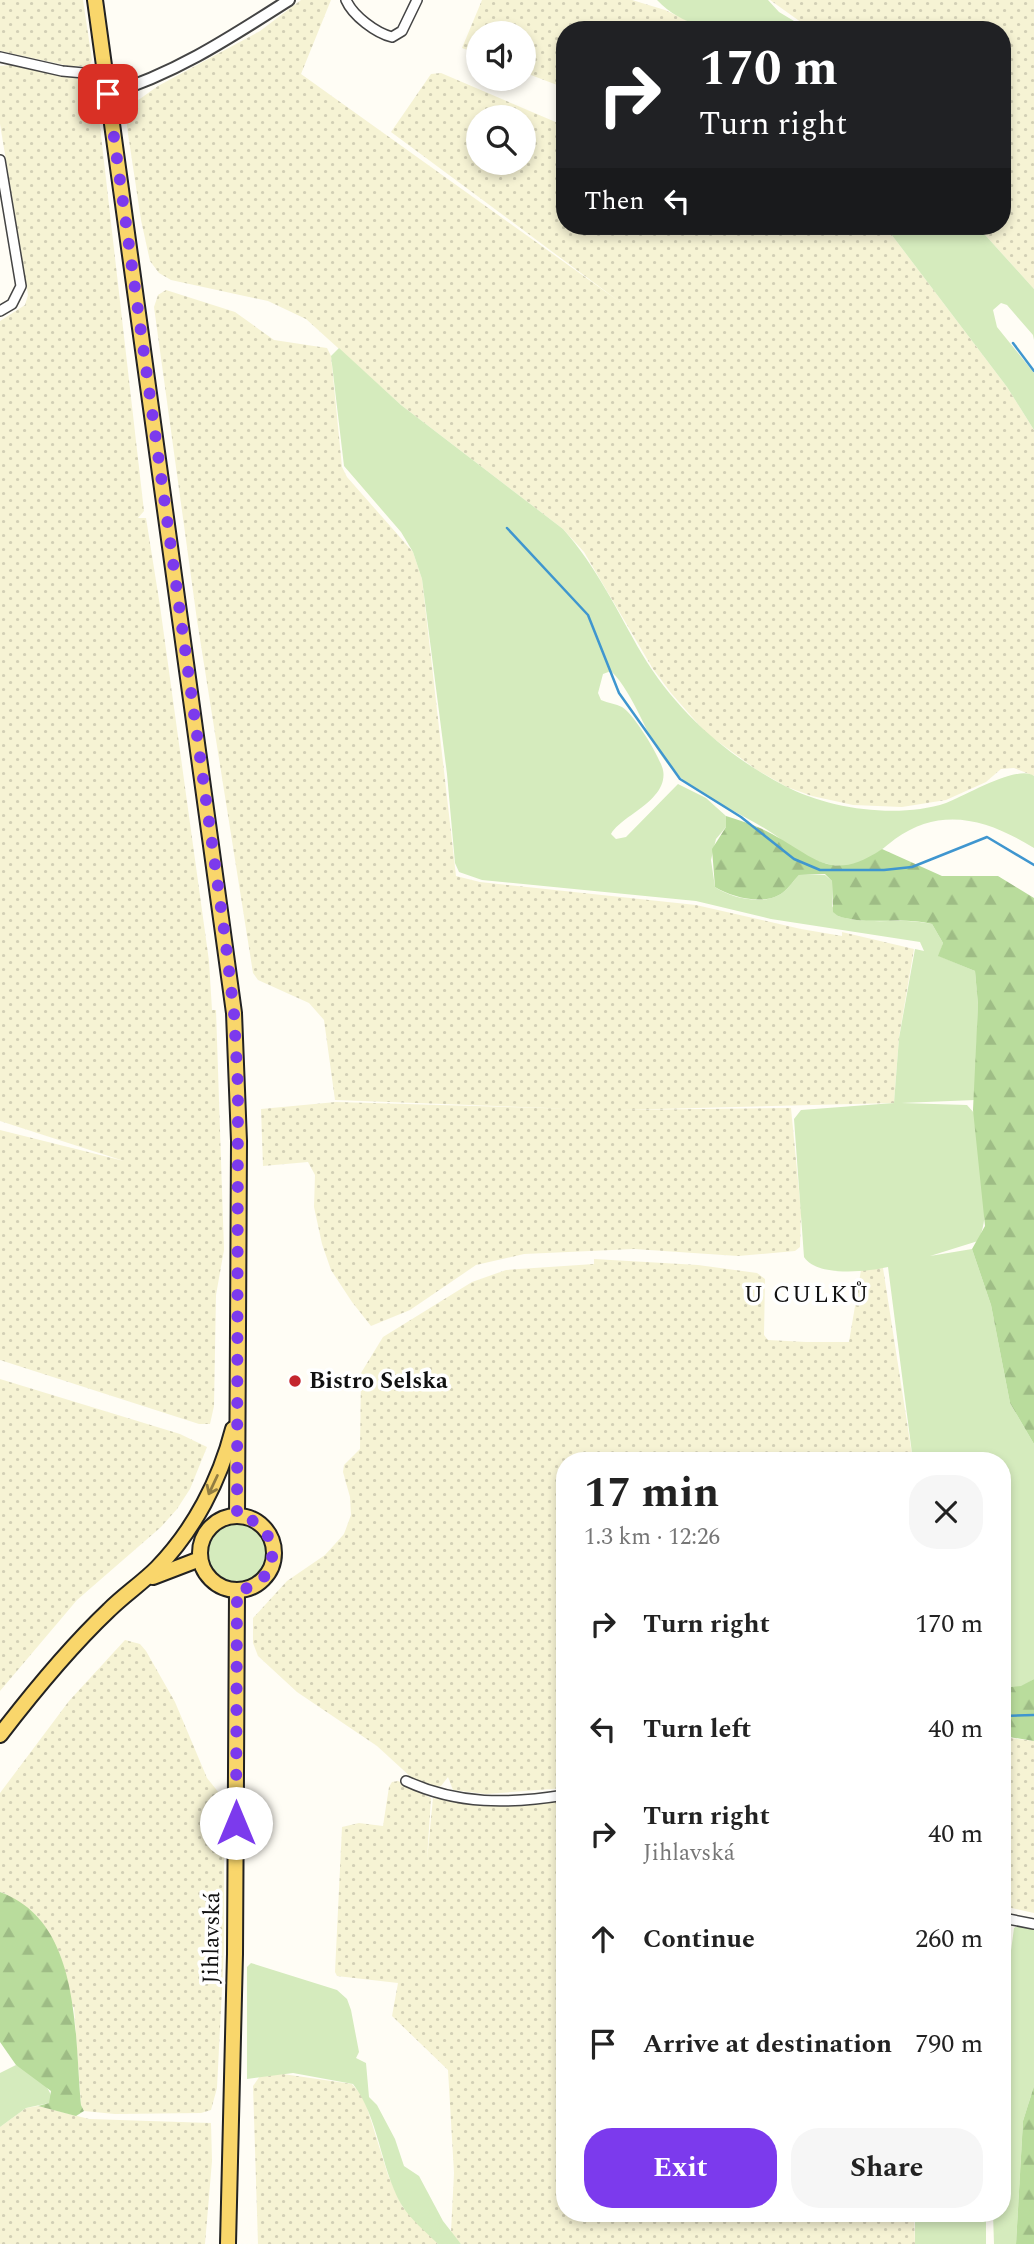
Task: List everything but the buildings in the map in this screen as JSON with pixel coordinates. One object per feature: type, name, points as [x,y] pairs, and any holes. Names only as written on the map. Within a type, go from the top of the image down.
[{"type":"main road","points":[[95,0],[230,977],[237,1045],[237,1516]]},
{"type":"main road","points":[[0,1735],[64,1658],[108,1611],[173,1551],[202,1507],[225,1456],[238,1396]]},
{"type":"main road","points":[[237,1516],[261,1525],[269,1535],[273,1554],[265,1577],[255,1585],[237,1590],[213,1581],[200,1559],[201,1545],[207,1532],[217,1522],[237,1516]]},
{"type":"main road","points":[[137,1587],[170,1569],[200,1559]]},
{"type":"main road","name":"Jihlavská","points":[[228,2244],[235,1941],[237,1590]]},
{"type":"street","points":[[346,0],[357,15],[392,37],[402,30],[417,0]]},
{"type":"street","points":[[108,94],[153,80],[185,64],[282,2]]},
{"type":"street","points":[[0,57],[62,71],[106,75]]},
{"type":"street","points":[[0,160],[21,286],[12,304],[0,311]]},
{"type":"street","points":[[406,1781],[436,1794],[457,1798],[535,1800],[556,1796]]},
{"type":"street","points":[[1011,1920],[1034,1924]]},
{"type":"shaded area","points":[[0,0],[83,0],[92,60],[89,66],[69,66],[0,51]]},
{"type":"shaded area","points":[[301,0],[331,0],[301,74],[620,302],[391,132],[431,74],[441,73],[466,84],[466,91],[483,91],[516,105],[466,105],[466,175],[536,175],[536,114],[556,122],[556,235],[892,235],[1007,387],[1034,430],[1034,776],[1014,768],[1001,769],[986,782],[946,800],[902,807],[853,805],[812,796],[787,787],[757,770],[706,733],[653,669],[584,552],[563,529],[401,405],[306,319],[268,301],[171,280],[159,273],[150,261],[141,220],[127,127],[127,108],[158,86],[260,31]]},
{"type":"shaded area","points":[[482,0],[632,0],[665,10],[688,21],[556,21],[556,85],[536,77],[536,21],[473,21]]},
{"type":"shaded area","points":[[770,0],[1034,0],[1034,289],[985,235],[1011,235],[1011,21],[799,21]]},
{"type":"shaded area","points":[[10,65],[85,80],[93,87],[98,109],[144,511],[138,518],[146,518],[160,606],[209,961],[212,1010],[216,1010],[224,1250],[216,1295],[214,1406],[210,1424],[199,1424],[0,1360],[0,1130],[124,1161],[0,1121],[0,321],[25,305],[28,295],[0,124],[0,66]]},
{"type":"shaded area","points":[[166,290],[235,312],[274,340],[327,348],[331,356],[342,467],[347,477],[413,552],[422,579],[456,876],[480,882],[696,905],[801,929],[842,936],[842,932],[914,949],[899,1037],[894,1103],[618,1110],[791,1108],[801,1212],[800,1247],[795,1251],[738,1256],[634,1249],[524,1254],[476,1265],[410,1310],[371,1326],[331,1270],[314,1207],[315,1175],[308,1162],[263,1166],[261,1109],[336,1102],[575,1109],[335,1100],[324,1020],[309,1003],[258,980],[253,973],[197,620],[154,307],[158,295]]},
{"type":"shaded area","points":[[594,1259],[698,1265],[757,1273],[765,1279],[764,1335],[768,1340],[806,1342],[849,1342],[861,1270],[883,1268],[912,1452],[556,1452],[556,1789],[486,1794],[453,1790],[448,1777],[441,1786],[428,1788],[413,1779],[377,1746],[297,1692],[258,1656],[253,1643],[253,1618],[287,1581],[325,1555],[344,1534],[351,1515],[350,1497],[343,1472],[344,1465],[360,1449],[361,1373],[383,1337],[472,1282],[506,1270],[594,1264]]},
{"type":"shaded area","points":[[0,1379],[180,1434],[207,1447],[190,1489],[177,1509],[161,1527],[77,1600],[0,1691]]},
{"type":"shaded area","points":[[125,1640],[140,1644],[146,1651],[175,1702],[207,1778],[224,1799],[224,1949],[217,2088],[211,2110],[201,2113],[115,2114],[84,2111],[81,2105],[74,2008],[6,1894],[0,1892],[0,1793],[69,1701]]},
{"type":"shaded area","points":[[1011,1738],[1034,1741],[1034,1913],[1011,1908]]},
{"type":"shaded area","points":[[398,1781],[431,1798],[427,1860],[433,1798],[456,1801],[556,1796],[556,2222],[914,2222],[915,2244],[461,2244],[451,2232],[454,2173],[448,2070],[392,2016],[398,1983],[337,1976],[335,1972],[342,1827],[359,1823],[383,1826],[392,1782]]},
{"type":"shaded area","points":[[276,2073],[352,2084],[364,2098],[388,2175],[402,2206],[438,2244],[258,2244],[253,2086],[260,2076]]},
{"type":"shaded area","points":[[38,2106],[89,2119],[211,2123],[212,2161],[205,2244],[0,2244],[0,2127],[26,2108]]},
{"type":"green space","points":[[657,0],[768,0],[779,12],[794,21],[687,21]]},
{"type":"green space","points":[[892,235],[985,235],[1034,289],[1034,340],[1033,335],[1007,305],[1001,303],[993,310],[997,327],[1034,373],[1034,430],[1007,387]]},
{"type":"green space","points":[[339,348],[401,405],[563,529],[596,574],[642,654],[671,694],[704,730],[764,774],[822,801],[886,811],[927,808],[946,803],[1004,777],[1026,773],[1034,776],[1034,848],[983,824],[948,820],[913,828],[862,862],[850,866],[834,865],[803,855],[772,833],[685,781],[662,757],[630,697],[611,671],[603,674],[598,693],[601,700],[622,707],[633,718],[652,746],[663,773],[662,784],[657,793],[614,829],[611,834],[616,839],[626,837],[678,784],[706,798],[726,816],[726,827],[716,839],[711,860],[715,887],[738,897],[764,900],[782,893],[799,875],[825,875],[832,881],[832,906],[838,916],[932,924],[943,943],[939,956],[975,971],[978,1005],[975,1100],[901,1103],[967,1105],[975,1114],[984,1179],[983,1228],[978,1241],[930,1256],[972,1249],[991,1305],[1010,1403],[1034,1444],[1034,1679],[1021,1687],[1011,1688],[1011,1452],[912,1452],[888,1267],[855,1271],[830,1270],[810,1263],[804,1257],[794,1119],[801,1110],[894,1103],[899,1038],[915,949],[924,951],[920,942],[771,919],[696,901],[482,880],[459,872],[455,863],[447,774],[422,579],[413,552],[401,532],[344,466],[331,356]]},
{"type":"green space","points":[[726,816],[767,831],[825,863],[837,866],[850,864],[882,849],[942,876],[998,876],[1034,898],[1034,1444],[1010,1403],[991,1305],[972,1249],[985,1226],[973,1110],[978,1005],[975,971],[938,956],[943,943],[932,924],[838,916],[833,912],[832,881],[825,874],[799,875],[782,893],[764,899],[738,897],[715,887],[712,849],[726,827]]},
{"type":"green space","points":[[237,1524],[253,1529],[261,1537],[266,1553],[261,1569],[253,1577],[237,1582],[221,1577],[213,1569],[208,1553],[213,1537],[221,1529]]},
{"type":"green space","points":[[1034,1679],[1034,1741],[1011,1737],[1011,1687],[1021,1686]]},
{"type":"green space","points":[[0,1892],[27,1907],[46,1928],[60,1954],[69,1983],[74,2014],[81,2105],[84,2111],[76,2116],[38,2106],[49,2103],[51,2091],[16,2065],[0,2042]]},
{"type":"green space","points":[[1019,1925],[1034,1927],[1034,2086],[1023,2121],[1016,2244],[994,2244],[993,2222],[1011,2222],[1011,1954],[1014,1928]]},
{"type":"green space","points":[[251,1963],[337,1990],[347,1999],[359,2052],[356,2058],[366,2063],[369,2097],[377,2105],[395,2139],[404,2166],[419,2176],[443,2221],[461,2244],[438,2244],[405,2210],[388,2174],[369,2112],[353,2084],[293,2073],[247,2079],[247,1967]]},
{"type":"green space","points":[[16,2065],[43,2083],[52,2099],[49,2103],[26,2108],[0,2127],[0,2073]]},
{"type":"green space","points":[[1034,2086],[1034,2244],[1016,2244],[1023,2121]]},
{"type":"green space","points":[[915,2222],[986,2222],[986,2244],[915,2244]]},
{"type":"waterway","points":[[1013,343],[1034,371]]},
{"type":"waterway","points":[[507,528],[588,615],[619,693],[680,779],[741,817],[794,859],[820,870],[912,867],[987,837],[1034,865]]},
{"type":"waterway","points":[[1011,1716],[1034,1715]]},
{"type":"place","name":"Bistro Selska","points":[[295,1381]]},
{"type":"district","name":"U CULKŮ","points":[[807,1295]]},
{"type":"route","points":[[108,94],[225,937],[237,1045],[237,1516],[261,1525],[269,1535],[273,1560],[265,1577],[255,1585],[237,1590],[236,1823]]}]
